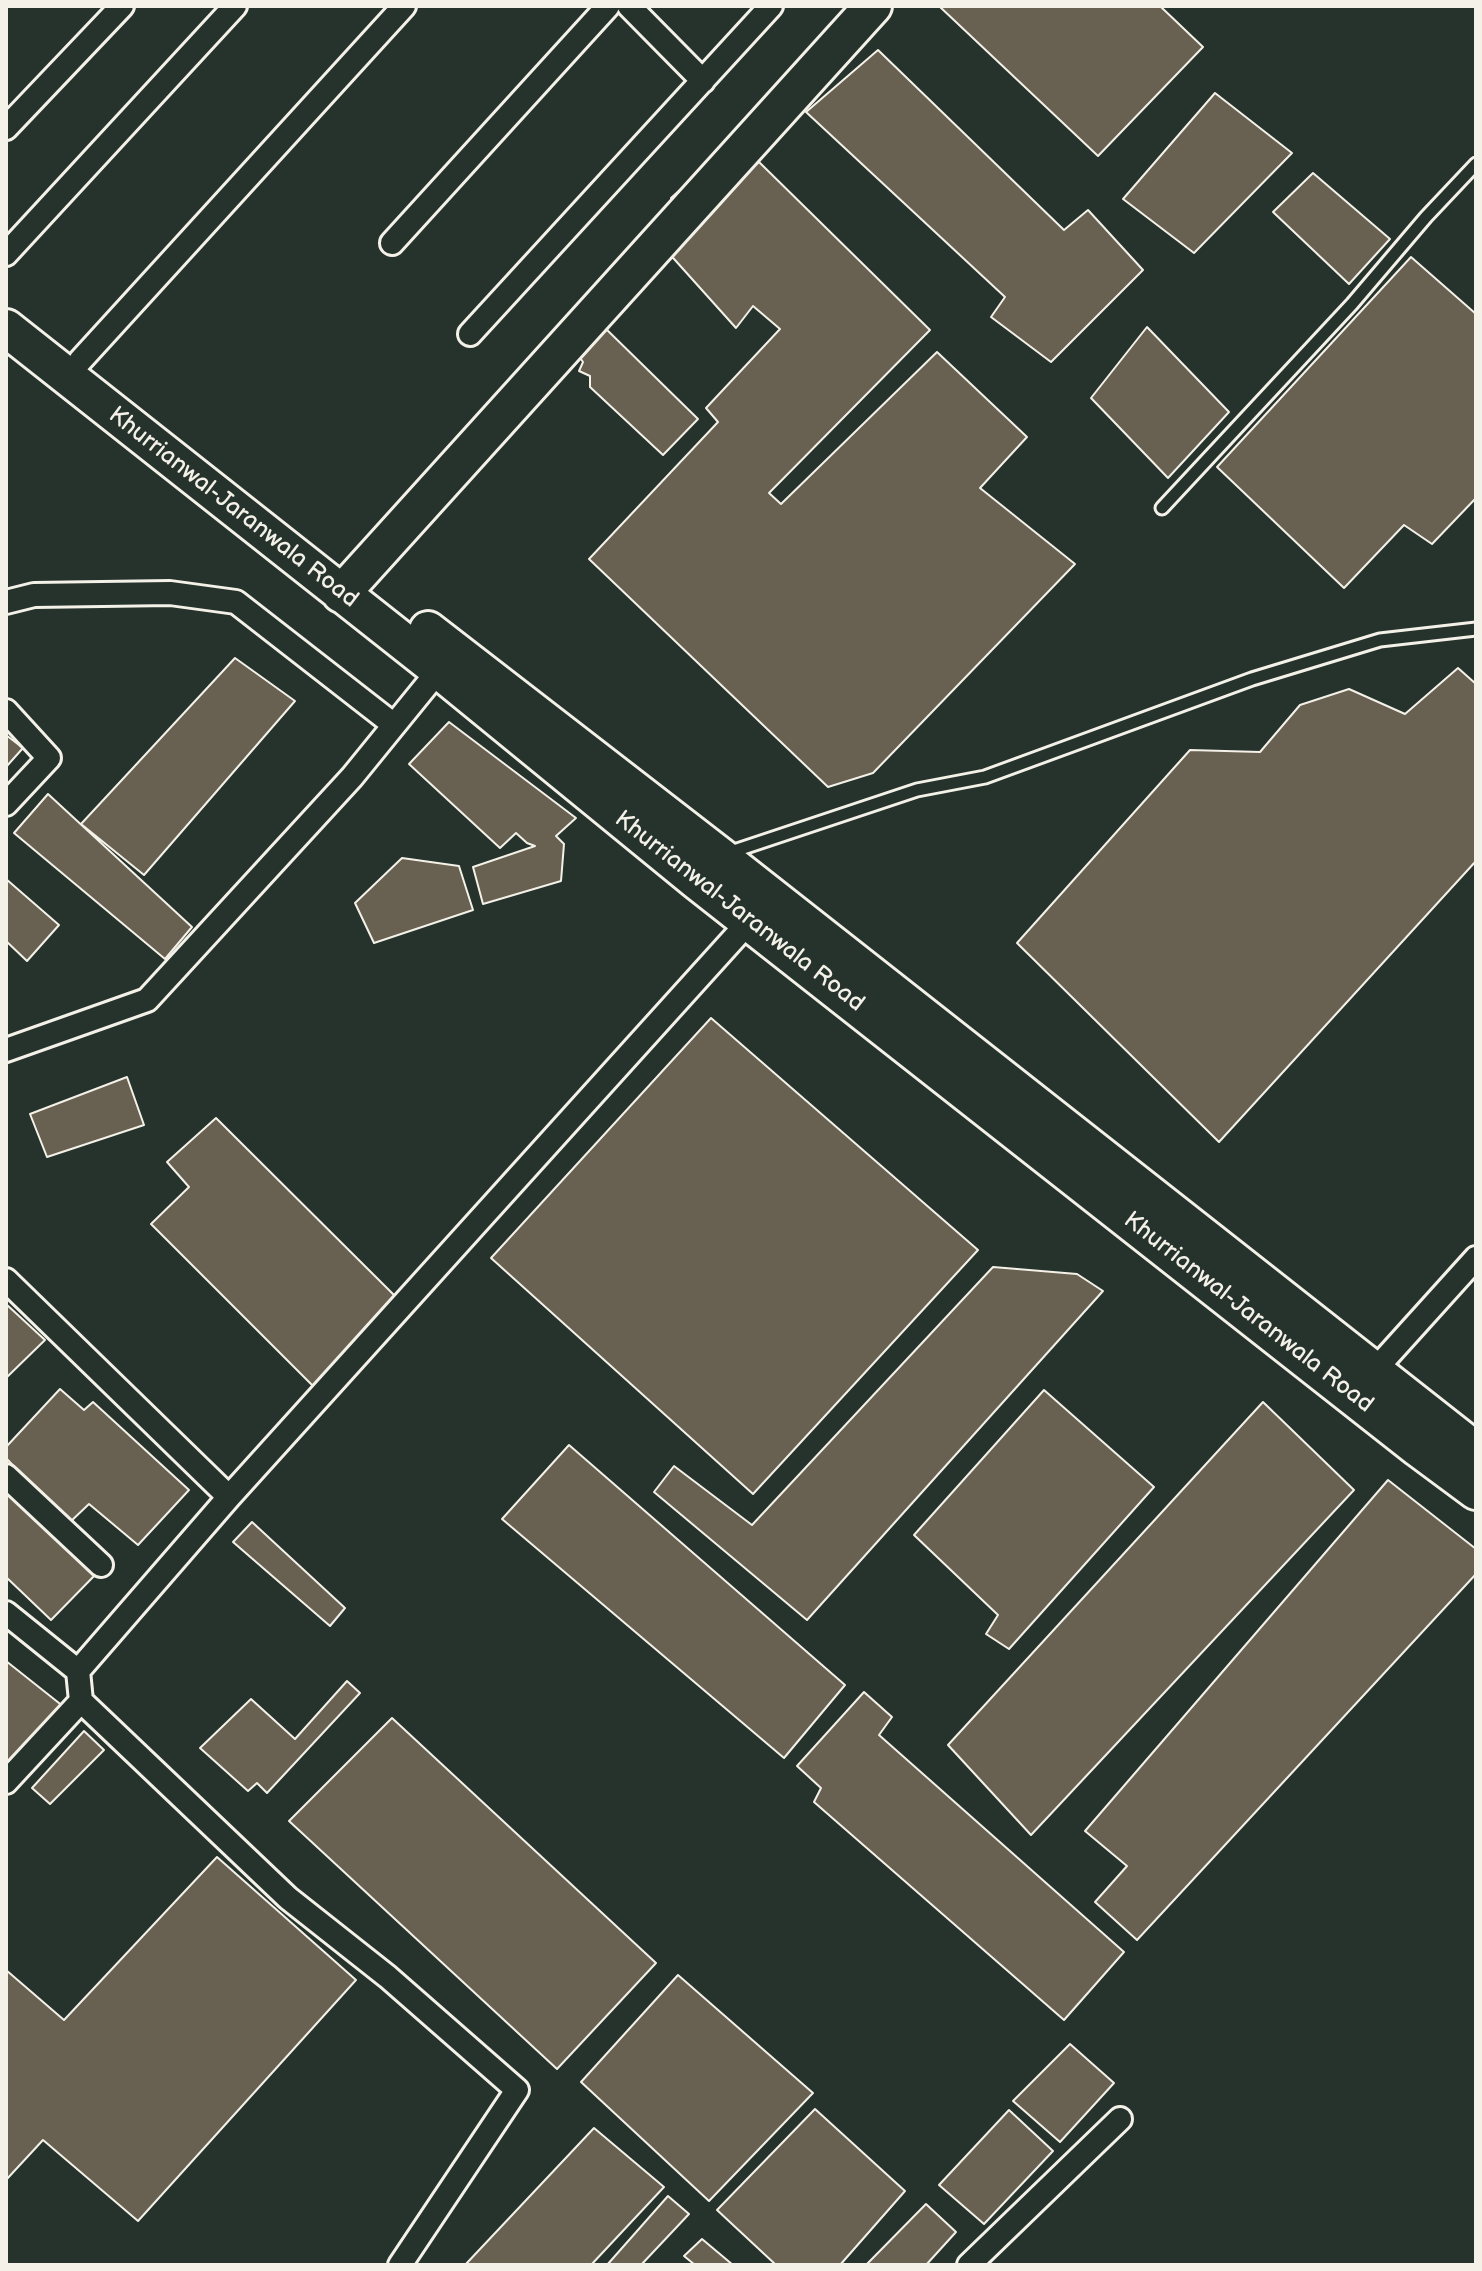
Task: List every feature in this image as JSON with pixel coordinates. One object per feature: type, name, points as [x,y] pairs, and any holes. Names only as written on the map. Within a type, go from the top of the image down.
[{"type":"main road","points":[[349,585],[873,6]]},
{"type":"main road","name":"Khurrianwal-Jaranwala Road","points":[[6,304],[80,361],[349,585],[439,670],[697,881],[760,909],[1476,1451]]},
{"type":"main road","name":"Khurrianwal-Jaranwala Road","points":[[6,328],[349,585],[720,856],[760,909],[1418,1448],[1476,1491]]},
{"type":"street","points":[[6,128],[122,6]]},
{"type":"street","points":[[6,254],[235,6]]},
{"type":"street","points":[[80,361],[404,6]]},
{"type":"street","points":[[392,243],[608,6]]},
{"type":"street","points":[[629,6],[703,81]]},
{"type":"street","points":[[470,334],[771,6]]},
{"type":"street","points":[[6,602],[34,595],[170,593],[236,602],[394,725]]},
{"type":"street","points":[[6,1050],[147,1000],[352,777],[439,670]]},
{"type":"street","points":[[6,711],[49,758],[6,804]]},
{"type":"street","points":[[78,1671],[229,1497],[760,909]]},
{"type":"street","points":[[1374,1371],[1476,1258]]},
{"type":"street","points":[[6,1280],[229,1497]]},
{"type":"street","points":[[6,1476],[101,1565]]},
{"type":"street","points":[[6,1613],[78,1671],[81,1701],[288,1898],[388,1977],[517,2090],[400,2265]]},
{"type":"street","points":[[6,1782],[81,1701]]},
{"type":"street","points":[[969,2265],[1120,2119]]},
{"type":"lane","points":[[1162,508],[1352,304],[1476,164]]},
{"type":"lane","points":[[720,856],[917,790],[985,777],[1252,679],[1380,640],[1476,629]]},
{"type":"building","points":[[939,6],[1160,6],[1203,47],[1098,156]]},
{"type":"building","points":[[878,50],[1064,230],[1088,210],[1143,270],[1051,362],[991,317],[1005,297],[806,112]]},
{"type":"building","points":[[1215,93],[1292,153],[1194,253],[1123,199]]},
{"type":"building","points":[[759,162],[930,330],[769,493],[781,504],[937,352],[1027,437],[980,488],[1075,564],[873,773],[828,787],[589,559],[718,422],[706,408],[780,329],[753,306],[736,328],[666,250],[692,221],[671,198],[710,163],[729,185]]},
{"type":"building","points":[[1313,173],[1390,239],[1349,284],[1273,212]]},
{"type":"building","points":[[1411,257],[1476,314],[1476,498],[1432,544],[1404,525],[1344,588],[1217,467]]},
{"type":"building","points":[[603,326],[698,419],[663,455],[590,387],[590,376],[579,371],[583,362],[576,352]]},
{"type":"building","points":[[1147,327],[1229,412],[1168,478],[1091,398]]},
{"type":"building","points":[[235,658],[295,701],[144,875],[81,824]]},
{"type":"building","points":[[1458,668],[1476,684],[1476,861],[1219,1142],[1017,943],[1190,750],[1260,752],[1300,705],[1349,689],[1405,714]]},
{"type":"building","points":[[449,722],[576,818],[556,836],[564,844],[561,881],[483,904],[473,867],[535,846],[516,833],[500,848],[409,764]]},
{"type":"building","points":[[6,735],[23,748],[6,767]]},
{"type":"building","points":[[48,794],[192,927],[165,959],[14,833]]},
{"type":"building","points":[[402,858],[459,866],[473,910],[374,943],[355,903]]},
{"type":"building","points":[[6,879],[59,925],[27,961],[6,941]]},
{"type":"building","points":[[711,1018],[978,1250],[753,1494],[491,1258]]},
{"type":"building","points":[[127,1077],[144,1125],[47,1157],[30,1114]]},
{"type":"building","points":[[216,1118],[396,1297],[313,1386],[151,1224],[189,1187],[167,1162]]},
{"type":"building","points":[[993,1267],[1077,1274],[1103,1291],[807,1620],[654,1492],[674,1466],[752,1525]]},
{"type":"building","points":[[6,1304],[45,1340],[6,1378]]},
{"type":"building","points":[[60,1389],[84,1410],[93,1402],[189,1490],[138,1545],[89,1504],[68,1524],[6,1458],[6,1447]]},
{"type":"building","points":[[1044,1390],[1154,1487],[1009,1649],[986,1634],[998,1615],[914,1535]]},
{"type":"building","points":[[1263,1402],[1354,1490],[1031,1835],[948,1745]]},
{"type":"building","points":[[569,1445],[845,1685],[784,1758],[502,1519]]},
{"type":"building","points":[[1388,1480],[1476,1549],[1476,1574],[1137,1940],[1095,1902],[1127,1866],[1085,1831]]},
{"type":"building","points":[[6,1490],[97,1573],[51,1620],[6,1577]]},
{"type":"building","points":[[252,1522],[345,1608],[330,1626],[233,1542]]},
{"type":"building","points":[[6,1661],[64,1707],[6,1766]]},
{"type":"building","points":[[347,1681],[360,1693],[267,1793],[257,1783],[248,1791],[200,1748],[251,1699],[295,1739]]},
{"type":"building","points":[[864,1692],[892,1717],[879,1735],[1124,1952],[1064,2020],[814,1802],[821,1788],[797,1766]]},
{"type":"building","points":[[392,1718],[656,1963],[557,2069],[289,1821]]},
{"type":"building","points":[[84,1731],[104,1750],[50,1804],[32,1788]]},
{"type":"building","points":[[217,1857],[356,1980],[138,2221],[43,2140],[6,2180],[6,1970],[64,2020]]},
{"type":"building","points":[[678,1975],[813,2093],[709,2201],[581,2082]]},
{"type":"building","points":[[1070,2044],[1114,2083],[1060,2142],[1013,2101]]},
{"type":"building","points":[[815,2109],[905,2191],[840,2265],[776,2265],[717,2210]]},
{"type":"building","points":[[1009,2110],[1053,2151],[984,2224],[939,2185]]},
{"type":"building","points":[[594,2128],[664,2187],[591,2265],[465,2265]]},
{"type":"building","points":[[668,2196],[689,2214],[641,2265],[607,2265]]},
{"type":"building","points":[[926,2204],[956,2232],[926,2265],[866,2265]]},
{"type":"building","points":[[702,2239],[733,2265],[695,2265],[684,2256]]}]
